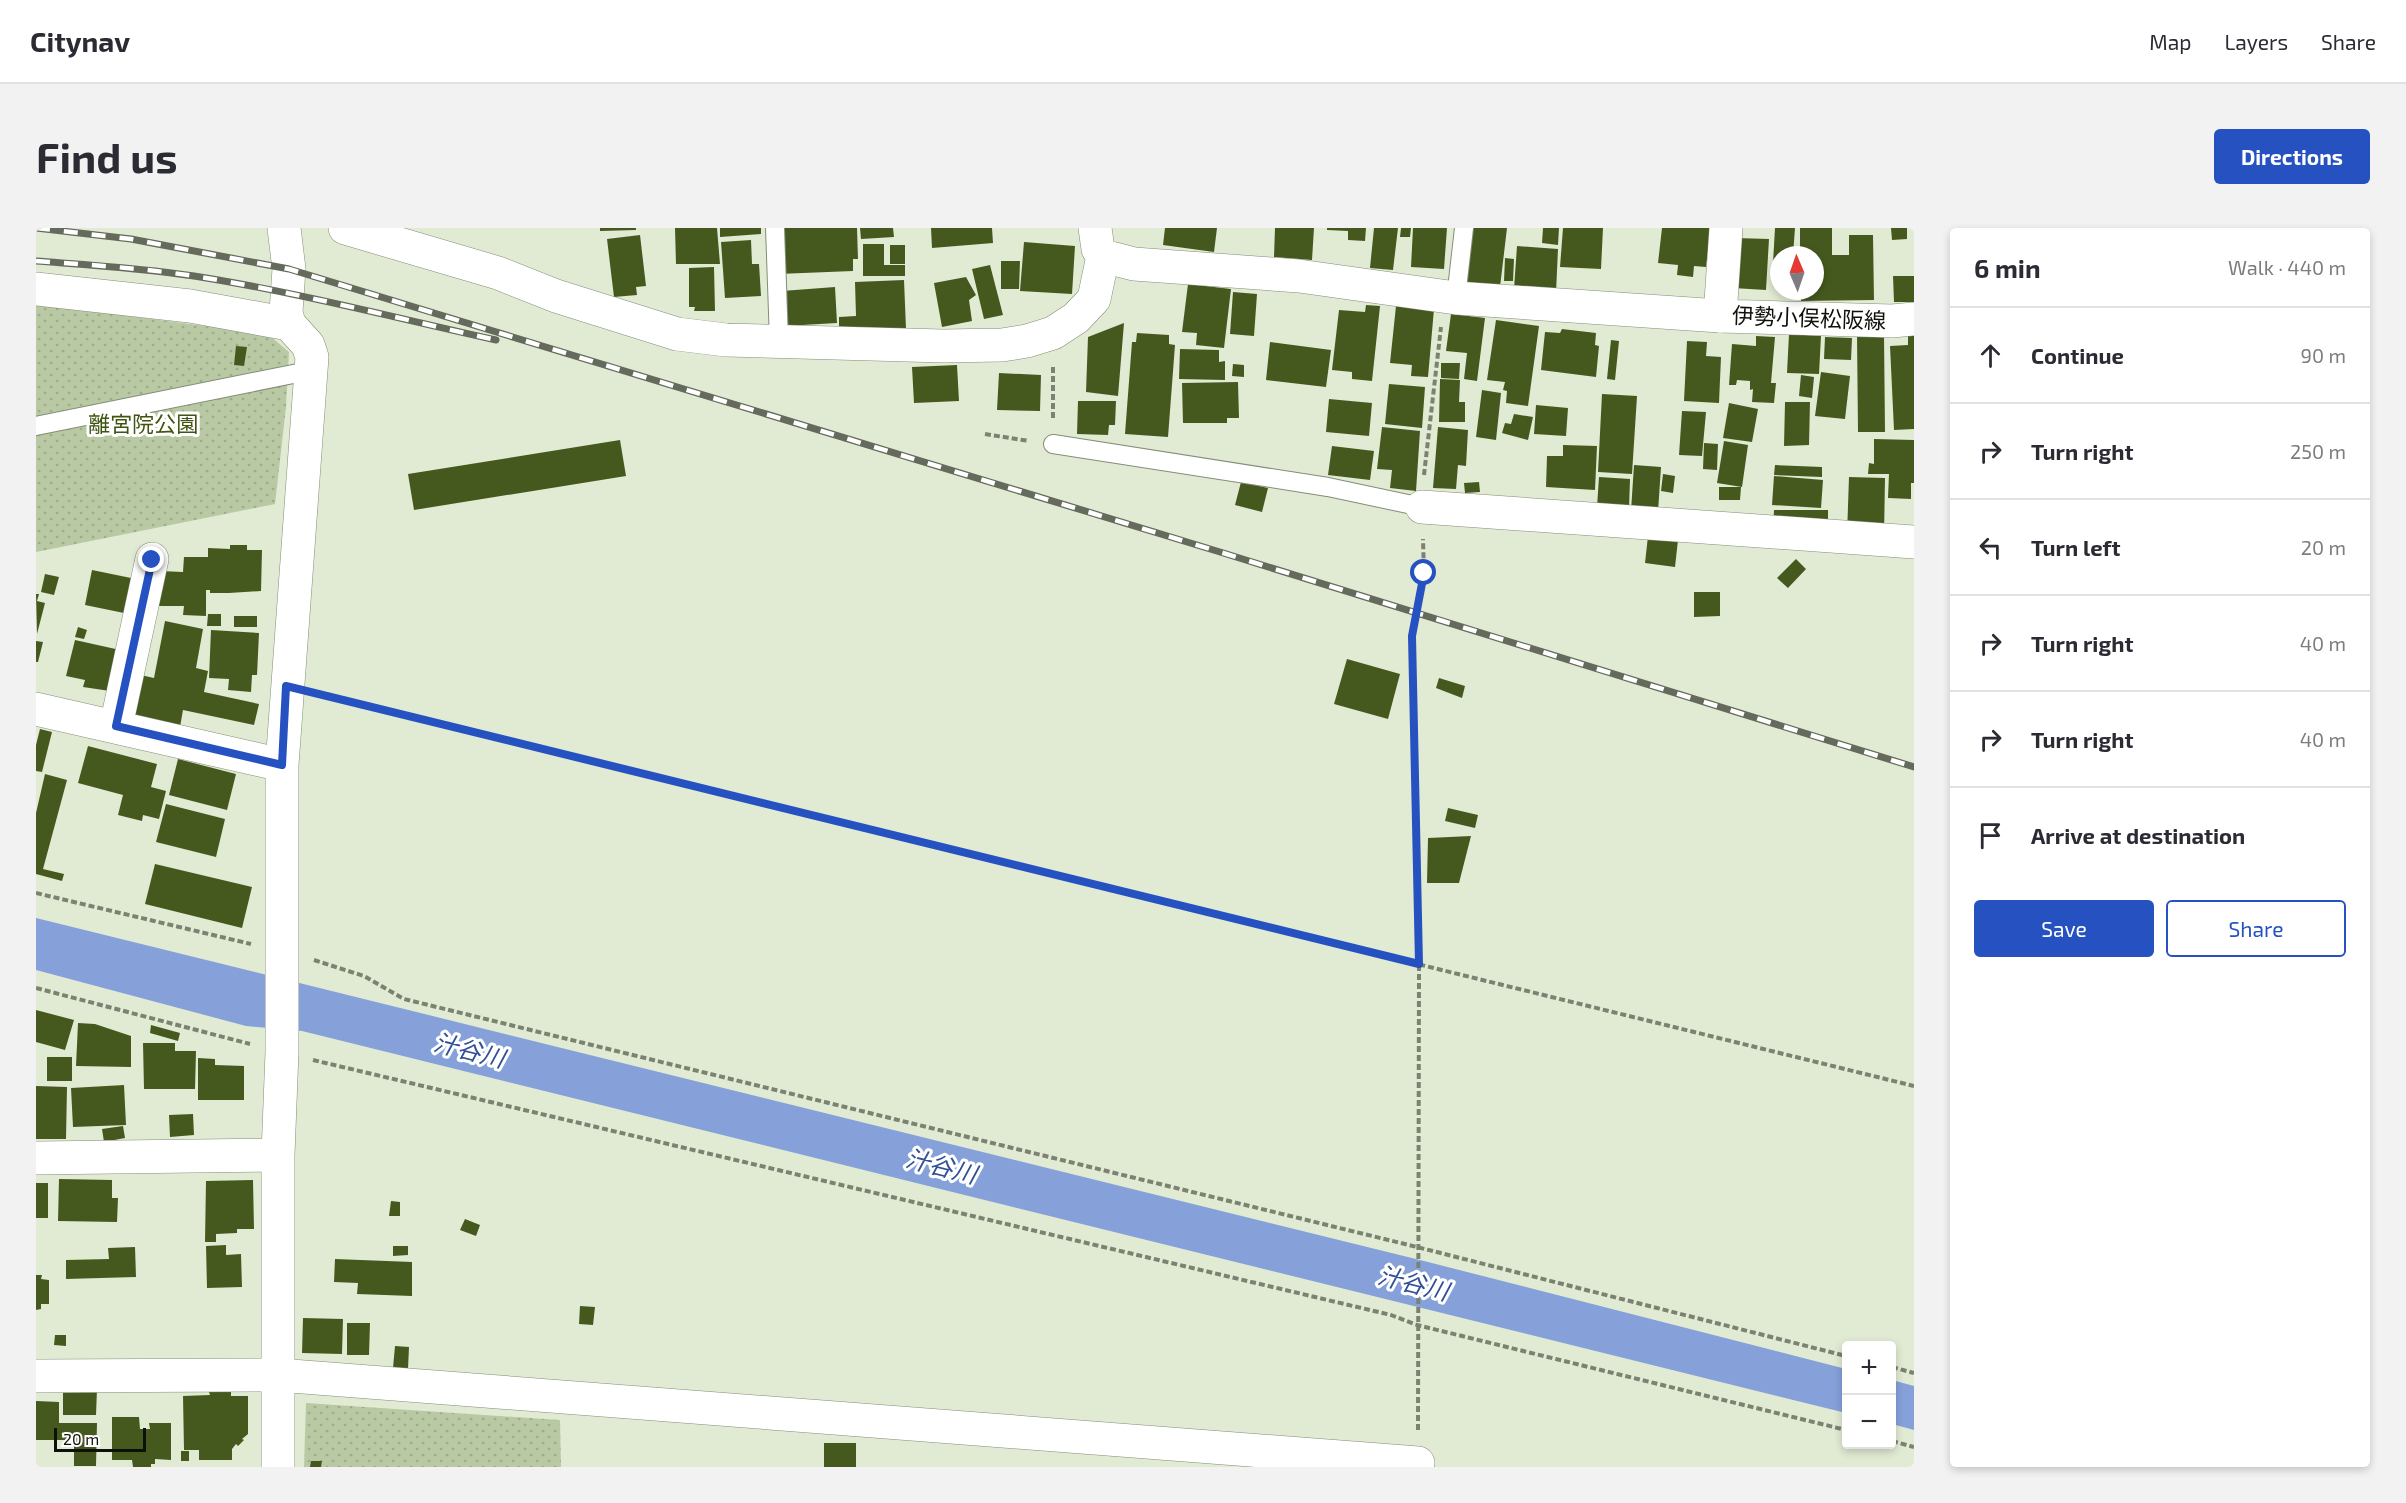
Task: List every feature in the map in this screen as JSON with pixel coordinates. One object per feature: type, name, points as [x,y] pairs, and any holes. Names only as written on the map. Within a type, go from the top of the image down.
[{"type":"street","points":[[278,1467],[282,765],[286,686],[313,370],[308,345],[289,324],[286,312],[289,269],[284,228]]},
{"type":"street","points":[[345,228],[498,273],[556,296],[677,334],[726,340],[943,346],[1027,341],[1053,333],[1076,318],[1094,299],[1099,242],[1134,264],[1299,276],[1446,297],[1720,316]]},
{"type":"street","name":"伊勢小俣松阪線","points":[[1726,228],[1720,316],[1892,321],[1914,319]]},
{"type":"street","points":[[36,289],[190,306],[289,324]]},
{"type":"street","points":[[1422,507],[1914,542]]},
{"type":"street","points":[[116,726],[152,560]]},
{"type":"street","points":[[36,709],[282,765]]},
{"type":"street","points":[[36,1158],[278,1155]]},
{"type":"street","points":[[36,1376],[278,1375],[1418,1463]]},
{"type":"lane","points":[[775,228],[779,341]]},
{"type":"lane","points":[[1446,297],[1464,228]]},
{"type":"lane","points":[[36,426],[313,370]]},
{"type":"lane","points":[[1053,444],[1328,487],[1422,507]]},
{"type":"path","points":[[1418,1463],[1416,1255],[1419,964],[1412,636],[1424,573],[1422,507],[1424,468],[1443,308],[1435,308],[1446,297]]},
{"type":"path","points":[[1053,333],[1054,408]]},
{"type":"path","points":[[985,434],[1053,444]]},
{"type":"path","points":[[286,686],[1914,1086]]},
{"type":"path","points":[[36,893],[281,958],[364,976],[404,999],[1417,1247],[1842,1355]]},
{"type":"path","points":[[36,988],[281,1045],[1391,1315],[1417,1325],[1842,1429]]},
{"type":"path","points":[[1896,1368],[1914,1373]]},
{"type":"path","points":[[1896,1442],[1914,1447]]},
{"type":"green space","name":"離宮院公園","points":[[36,304],[268,334],[289,352],[286,407],[275,504],[36,552]]},
{"type":"green space","points":[[306,1403],[560,1420],[561,1467],[304,1467]]},
{"type":"water","name":"汁谷川","points":[[36,918],[1428,1262],[1842,1368],[1842,1412],[302,1031],[246,1026],[36,970]]},
{"type":"water","points":[[1896,1381],[1914,1386],[1914,1430],[1896,1425]]},
{"type":"building","points":[[600,228],[636,228],[636,230],[600,231]]},
{"type":"building","points":[[675,228],[717,228],[720,264],[676,264]]},
{"type":"building","points":[[720,228],[761,228],[761,234],[720,237]]},
{"type":"building","points":[[776,228],[857,228],[858,259],[853,259],[853,271],[778,274]]},
{"type":"building","points":[[860,228],[893,228],[894,237],[861,239]]},
{"type":"building","points":[[931,228],[992,228],[993,243],[932,248]]},
{"type":"building","points":[[1165,228],[1217,228],[1214,252],[1163,245]]},
{"type":"building","points":[[1275,228],[1314,228],[1312,260],[1274,257]]},
{"type":"building","points":[[1327,228],[1366,228],[1365,241],[1348,240],[1348,231],[1327,230]]},
{"type":"building","points":[[1374,228],[1398,228],[1393,270],[1370,268]]},
{"type":"building","points":[[1401,228],[1411,228],[1410,237],[1400,237]]},
{"type":"building","points":[[1413,228],[1447,228],[1444,269],[1411,267]]},
{"type":"building","points":[[1470,228],[1507,228],[1500,287],[1464,283]]},
{"type":"building","points":[[1543,228],[1559,228],[1558,245],[1542,243]]},
{"type":"building","points":[[1563,228],[1603,228],[1601,269],[1560,267]]},
{"type":"building","points":[[1662,228],[1717,228],[1709,243],[1706,267],[1694,266],[1693,277],[1677,275],[1678,265],[1658,263]]},
{"type":"building","points":[[1775,228],[1795,228],[1794,246],[1774,246]]},
{"type":"building","points":[[1800,228],[1832,228],[1832,255],[1849,255],[1849,235],[1873,235],[1874,300],[1801,301],[1824,300],[1824,246],[1800,246]]},
{"type":"building","points":[[1891,228],[1907,228],[1907,239],[1892,240]]},
{"type":"building","points":[[640,235],[646,286],[636,287],[637,295],[614,297],[607,239]]},
{"type":"building","points":[[1736,238],[1769,239],[1766,290],[1733,288]]},
{"type":"building","points":[[751,240],[752,264],[759,264],[761,296],[725,298],[721,242]]},
{"type":"building","points":[[1024,242],[1075,246],[1072,294],[1020,291]]},
{"type":"building","points":[[863,244],[884,244],[884,265],[905,265],[905,276],[863,276]]},
{"type":"building","points":[[890,245],[905,245],[905,264],[890,264]]},
{"type":"building","points":[[1517,246],[1558,249],[1556,293],[1514,289]]},
{"type":"building","points":[[1505,258],[1514,259],[1513,281],[1504,281]]},
{"type":"building","points":[[1001,261],[1020,261],[1019,289],[1001,289]]},
{"type":"building","points":[[990,265],[1003,315],[984,319],[972,269]]},
{"type":"building","points":[[714,267],[715,311],[694,311],[695,307],[689,307],[689,268]]},
{"type":"building","points":[[1893,276],[1914,276],[1914,302],[1894,302]]},
{"type":"building","points":[[966,277],[976,295],[969,300],[972,321],[942,327],[934,283]]},
{"type":"building","points":[[904,280],[906,329],[839,331],[839,317],[856,316],[855,282]]},
{"type":"building","points":[[1188,284],[1231,289],[1224,348],[1196,345],[1197,333],[1182,332]]},
{"type":"building","points":[[835,287],[837,323],[785,326],[782,291]]},
{"type":"building","points":[[1233,292],[1257,294],[1254,336],[1230,334]]},
{"type":"building","points":[[1366,305],[1380,306],[1372,381],[1352,379],[1352,372],[1332,370],[1339,310],[1365,312]]},
{"type":"building","points":[[1396,306],[1434,309],[1428,377],[1411,376],[1412,365],[1390,363]]},
{"type":"building","points":[[1451,314],[1485,318],[1477,381],[1464,379],[1467,353],[1446,351]]},
{"type":"building","points":[[1496,320],[1539,326],[1528,406],[1506,403],[1507,391],[1503,390],[1505,382],[1487,380]]},
{"type":"building","points":[[1124,323],[1118,396],[1086,392],[1088,337]]},
{"type":"building","points":[[1562,329],[1596,333],[1595,345],[1599,346],[1596,377],[1541,370],[1545,332],[1560,333]]},
{"type":"building","points":[[1137,333],[1169,335],[1169,344],[1175,345],[1168,437],[1125,434],[1132,342],[1136,342]]},
{"type":"building","points":[[1789,334],[1821,336],[1819,374],[1787,373]]},
{"type":"building","points":[[1857,335],[1884,335],[1885,432],[1858,432]]},
{"type":"building","points":[[1914,335],[1914,429],[1894,430],[1890,346],[1908,345],[1908,336]]},
{"type":"building","points":[[1756,336],[1775,337],[1771,383],[1776,383],[1774,403],[1752,402],[1753,389],[1750,390],[1750,381],[1737,380],[1736,385],[1729,385],[1732,344],[1756,346]]},
{"type":"building","points":[[1825,337],[1852,338],[1851,360],[1824,359]]},
{"type":"building","points":[[1611,340],[1619,341],[1615,380],[1607,379]]},
{"type":"building","points":[[1687,341],[1707,342],[1706,356],[1721,357],[1719,403],[1684,401]]},
{"type":"building","points":[[1270,342],[1331,350],[1326,387],[1266,380]]},
{"type":"building","points":[[236,346],[247,347],[244,366],[234,365]]},
{"type":"building","points":[[1180,349],[1219,350],[1219,362],[1225,361],[1225,380],[1179,379]]},
{"type":"building","points":[[1441,363],[1460,363],[1459,379],[1441,378]]},
{"type":"building","points":[[1233,364],[1244,365],[1244,377],[1232,376]]},
{"type":"building","points":[[957,365],[959,401],[914,403],[912,367]]},
{"type":"building","points":[[1821,372],[1850,376],[1845,419],[1815,416]]},
{"type":"building","points":[[999,373],[1041,375],[1040,411],[997,410]]},
{"type":"building","points":[[1801,375],[1814,377],[1812,398],[1799,396]]},
{"type":"building","points":[[1440,379],[1460,380],[1459,402],[1465,402],[1465,422],[1439,422]]},
{"type":"building","points":[[1238,382],[1239,418],[1227,418],[1227,423],[1183,423],[1182,383]]},
{"type":"building","points":[[1389,384],[1425,387],[1422,428],[1385,424]]},
{"type":"building","points":[[1482,390],[1501,393],[1496,440],[1476,437]]},
{"type":"building","points":[[1602,394],[1637,396],[1632,474],[1598,472]]},
{"type":"building","points":[[1329,399],[1372,403],[1369,436],[1326,432]]},
{"type":"building","points":[[1078,401],[1116,401],[1115,425],[1109,425],[1108,435],[1077,434]]},
{"type":"building","points":[[1785,402],[1810,402],[1809,445],[1784,446]]},
{"type":"building","points":[[1729,403],[1758,409],[1752,442],[1723,438]]},
{"type":"building","points":[[1536,405],[1568,408],[1566,436],[1534,434]]},
{"type":"building","points":[[1682,411],[1706,412],[1702,456],[1679,455]]},
{"type":"building","points":[[1514,414],[1533,417],[1528,440],[1502,433],[1505,423],[1511,424]]},
{"type":"building","points":[[1382,427],[1420,431],[1416,491],[1390,488],[1392,470],[1377,469]]},
{"type":"building","points":[[1438,427],[1468,430],[1466,466],[1458,465],[1456,489],[1433,488]]},
{"type":"building","points":[[1874,439],[1914,440],[1914,483],[1911,483],[1911,499],[1888,498],[1889,474],[1868,474],[1869,463],[1874,464]]},
{"type":"building","points":[[620,440],[626,476],[414,510],[408,474]]},
{"type":"building","points":[[1724,441],[1748,445],[1742,487],[1717,483]]},
{"type":"building","points":[[1704,443],[1718,444],[1717,470],[1703,469]]},
{"type":"building","points":[[1563,445],[1597,446],[1595,490],[1546,487],[1547,456],[1563,456]]},
{"type":"building","points":[[1332,446],[1374,451],[1370,480],[1328,475]]},
{"type":"building","points":[[1634,465],[1661,467],[1658,512],[1631,511]]},
{"type":"building","points":[[1775,465],[1822,467],[1822,477],[1774,475]]},
{"type":"building","points":[[1663,474],[1675,476],[1673,493],[1661,491]]},
{"type":"building","points":[[1774,476],[1823,480],[1821,508],[1772,505]]},
{"type":"building","points":[[1599,477],[1630,479],[1629,509],[1597,507]]},
{"type":"building","points":[[1849,477],[1885,478],[1884,536],[1847,535]]},
{"type":"building","points":[[1241,482],[1268,488],[1262,512],[1235,505]]},
{"type":"building","points":[[1479,482],[1480,492],[1465,493],[1464,483]]},
{"type":"building","points":[[1719,487],[1741,487],[1740,500],[1719,500]]},
{"type":"building","points":[[1774,510],[1828,510],[1828,530],[1773,530]]},
{"type":"building","points":[[1648,536],[1678,540],[1675,567],[1645,563]]},
{"type":"building","points":[[230,545],[247,545],[247,550],[262,550],[261,591],[210,593],[210,590],[206,590],[206,616],[183,615],[184,606],[159,606],[160,571],[183,572],[184,557],[208,557],[208,548],[230,549]]},
{"type":"building","points":[[1796,559],[1806,569],[1788,588],[1777,578]]},
{"type":"building","points":[[92,570],[131,578],[124,613],[85,605]]},
{"type":"building","points":[[45,574],[59,577],[54,595],[41,592]]},
{"type":"building","points":[[1694,592],[1720,592],[1720,616],[1694,617]]},
{"type":"building","points":[[36,594],[39,594],[37,601],[45,603],[37,634]]},
{"type":"building","points":[[208,614],[221,614],[221,626],[207,626]]},
{"type":"building","points":[[234,616],[257,616],[257,627],[234,627]]},
{"type":"building","points":[[165,621],[203,629],[196,668],[208,671],[204,692],[259,704],[254,725],[183,710],[180,727],[127,720],[136,674],[154,678]]},
{"type":"building","points":[[78,627],[87,630],[84,639],[75,637]]},
{"type":"building","points":[[211,630],[259,633],[257,675],[252,675],[251,692],[228,690],[229,679],[209,678]]},
{"type":"building","points":[[75,640],[120,650],[110,691],[83,687],[85,680],[66,676]]},
{"type":"building","points":[[36,641],[43,642],[38,662],[36,662]]},
{"type":"building","points":[[1347,659],[1400,674],[1388,719],[1334,704]]},
{"type":"building","points":[[1439,678],[1465,686],[1462,698],[1436,688]]},
{"type":"building","points":[[40,729],[52,732],[42,772],[36,771],[36,745]]},
{"type":"building","points":[[88,746],[157,764],[151,787],[166,791],[159,819],[143,815],[142,821],[118,815],[123,795],[78,783]]},
{"type":"building","points":[[178,759],[236,774],[227,810],[169,795]]},
{"type":"building","points":[[45,774],[67,780],[43,869],[64,874],[62,881],[36,874],[36,813]]},
{"type":"building","points":[[166,804],[225,819],[216,857],[156,842]]},
{"type":"building","points":[[1448,808],[1478,815],[1475,828],[1445,821]]},
{"type":"building","points":[[1471,836],[1459,883],[1427,883],[1428,838]]},
{"type":"building","points":[[155,864],[252,887],[242,928],[145,904]]},
{"type":"building","points":[[36,1010],[74,1020],[65,1050],[36,1042]]},
{"type":"building","points":[[78,1023],[95,1024],[131,1036],[131,1067],[76,1066]]},
{"type":"building","points":[[151,1025],[180,1033],[178,1041],[150,1033]]},
{"type":"building","points":[[143,1043],[175,1043],[175,1051],[196,1051],[195,1089],[144,1089]]},
{"type":"building","points":[[47,1057],[72,1057],[72,1081],[47,1081]]},
{"type":"building","points":[[198,1058],[215,1059],[215,1065],[244,1066],[244,1100],[198,1100]]},
{"type":"building","points":[[124,1085],[126,1125],[73,1127],[71,1088]]},
{"type":"building","points":[[36,1086],[67,1087],[66,1139],[36,1139]]},
{"type":"building","points":[[193,1114],[194,1135],[170,1137],[169,1115]]},
{"type":"building","points":[[123,1126],[125,1138],[104,1142],[102,1129]]},
{"type":"building","points":[[59,1179],[112,1180],[112,1198],[118,1198],[117,1222],[58,1221]]},
{"type":"building","points":[[253,1180],[254,1229],[237,1229],[237,1233],[216,1234],[216,1242],[205,1242],[206,1181]]},
{"type":"building","points":[[36,1183],[48,1183],[48,1218],[36,1218]]},
{"type":"building","points":[[391,1201],[400,1202],[400,1216],[389,1216]]},
{"type":"building","points":[[465,1219],[480,1225],[476,1236],[460,1230]]},
{"type":"building","points":[[226,1245],[226,1255],[241,1254],[242,1287],[207,1288],[206,1246]]},
{"type":"building","points":[[393,1246],[408,1246],[408,1255],[393,1256]]},
{"type":"building","points":[[135,1247],[136,1277],[66,1279],[66,1260],[109,1259],[108,1248]]},
{"type":"building","points":[[335,1259],[412,1262],[412,1296],[357,1294],[358,1283],[334,1282]]},
{"type":"building","points":[[36,1275],[42,1275],[41,1279],[49,1280],[49,1304],[41,1304],[41,1309],[36,1310]]},
{"type":"building","points":[[580,1306],[595,1307],[593,1325],[579,1324]]},
{"type":"building","points":[[303,1318],[343,1319],[342,1354],[302,1353]]},
{"type":"building","points":[[347,1323],[370,1323],[369,1355],[347,1355]]},
{"type":"building","points":[[55,1335],[66,1335],[66,1346],[54,1345]]},
{"type":"building","points":[[395,1346],[409,1347],[408,1369],[393,1368]]},
{"type":"building","points":[[63,1388],[97,1389],[96,1415],[63,1415]]},
{"type":"building","points":[[209,1392],[231,1392],[231,1396],[248,1396],[248,1434],[238,1446],[236,1444],[232,1449],[232,1460],[199,1460],[199,1450],[184,1450],[183,1396],[210,1395]]},
{"type":"building","points":[[36,1401],[59,1402],[59,1423],[97,1423],[96,1466],[74,1466],[74,1440],[36,1440]]},
{"type":"building","points":[[112,1417],[139,1417],[140,1429],[150,1429],[149,1423],[171,1423],[171,1460],[155,1459],[155,1464],[151,1464],[151,1467],[133,1467],[132,1460],[112,1460]]},
{"type":"building","points":[[824,1443],[856,1443],[856,1467],[824,1467]]},
{"type":"building","points":[[181,1451],[189,1451],[189,1461],[181,1461]]},
{"type":"building","points":[[311,1461],[322,1461],[321,1467],[310,1467]]},
{"type":"railway","points":[[36,228],[131,239],[289,269],[1220,552],[1914,767]]},
{"type":"railway","points":[[36,261],[155,271],[232,282],[496,340]]},
{"type":"route","points":[[152,560],[116,726],[282,765],[286,686],[1419,964],[1412,636],[1424,573]]}]
